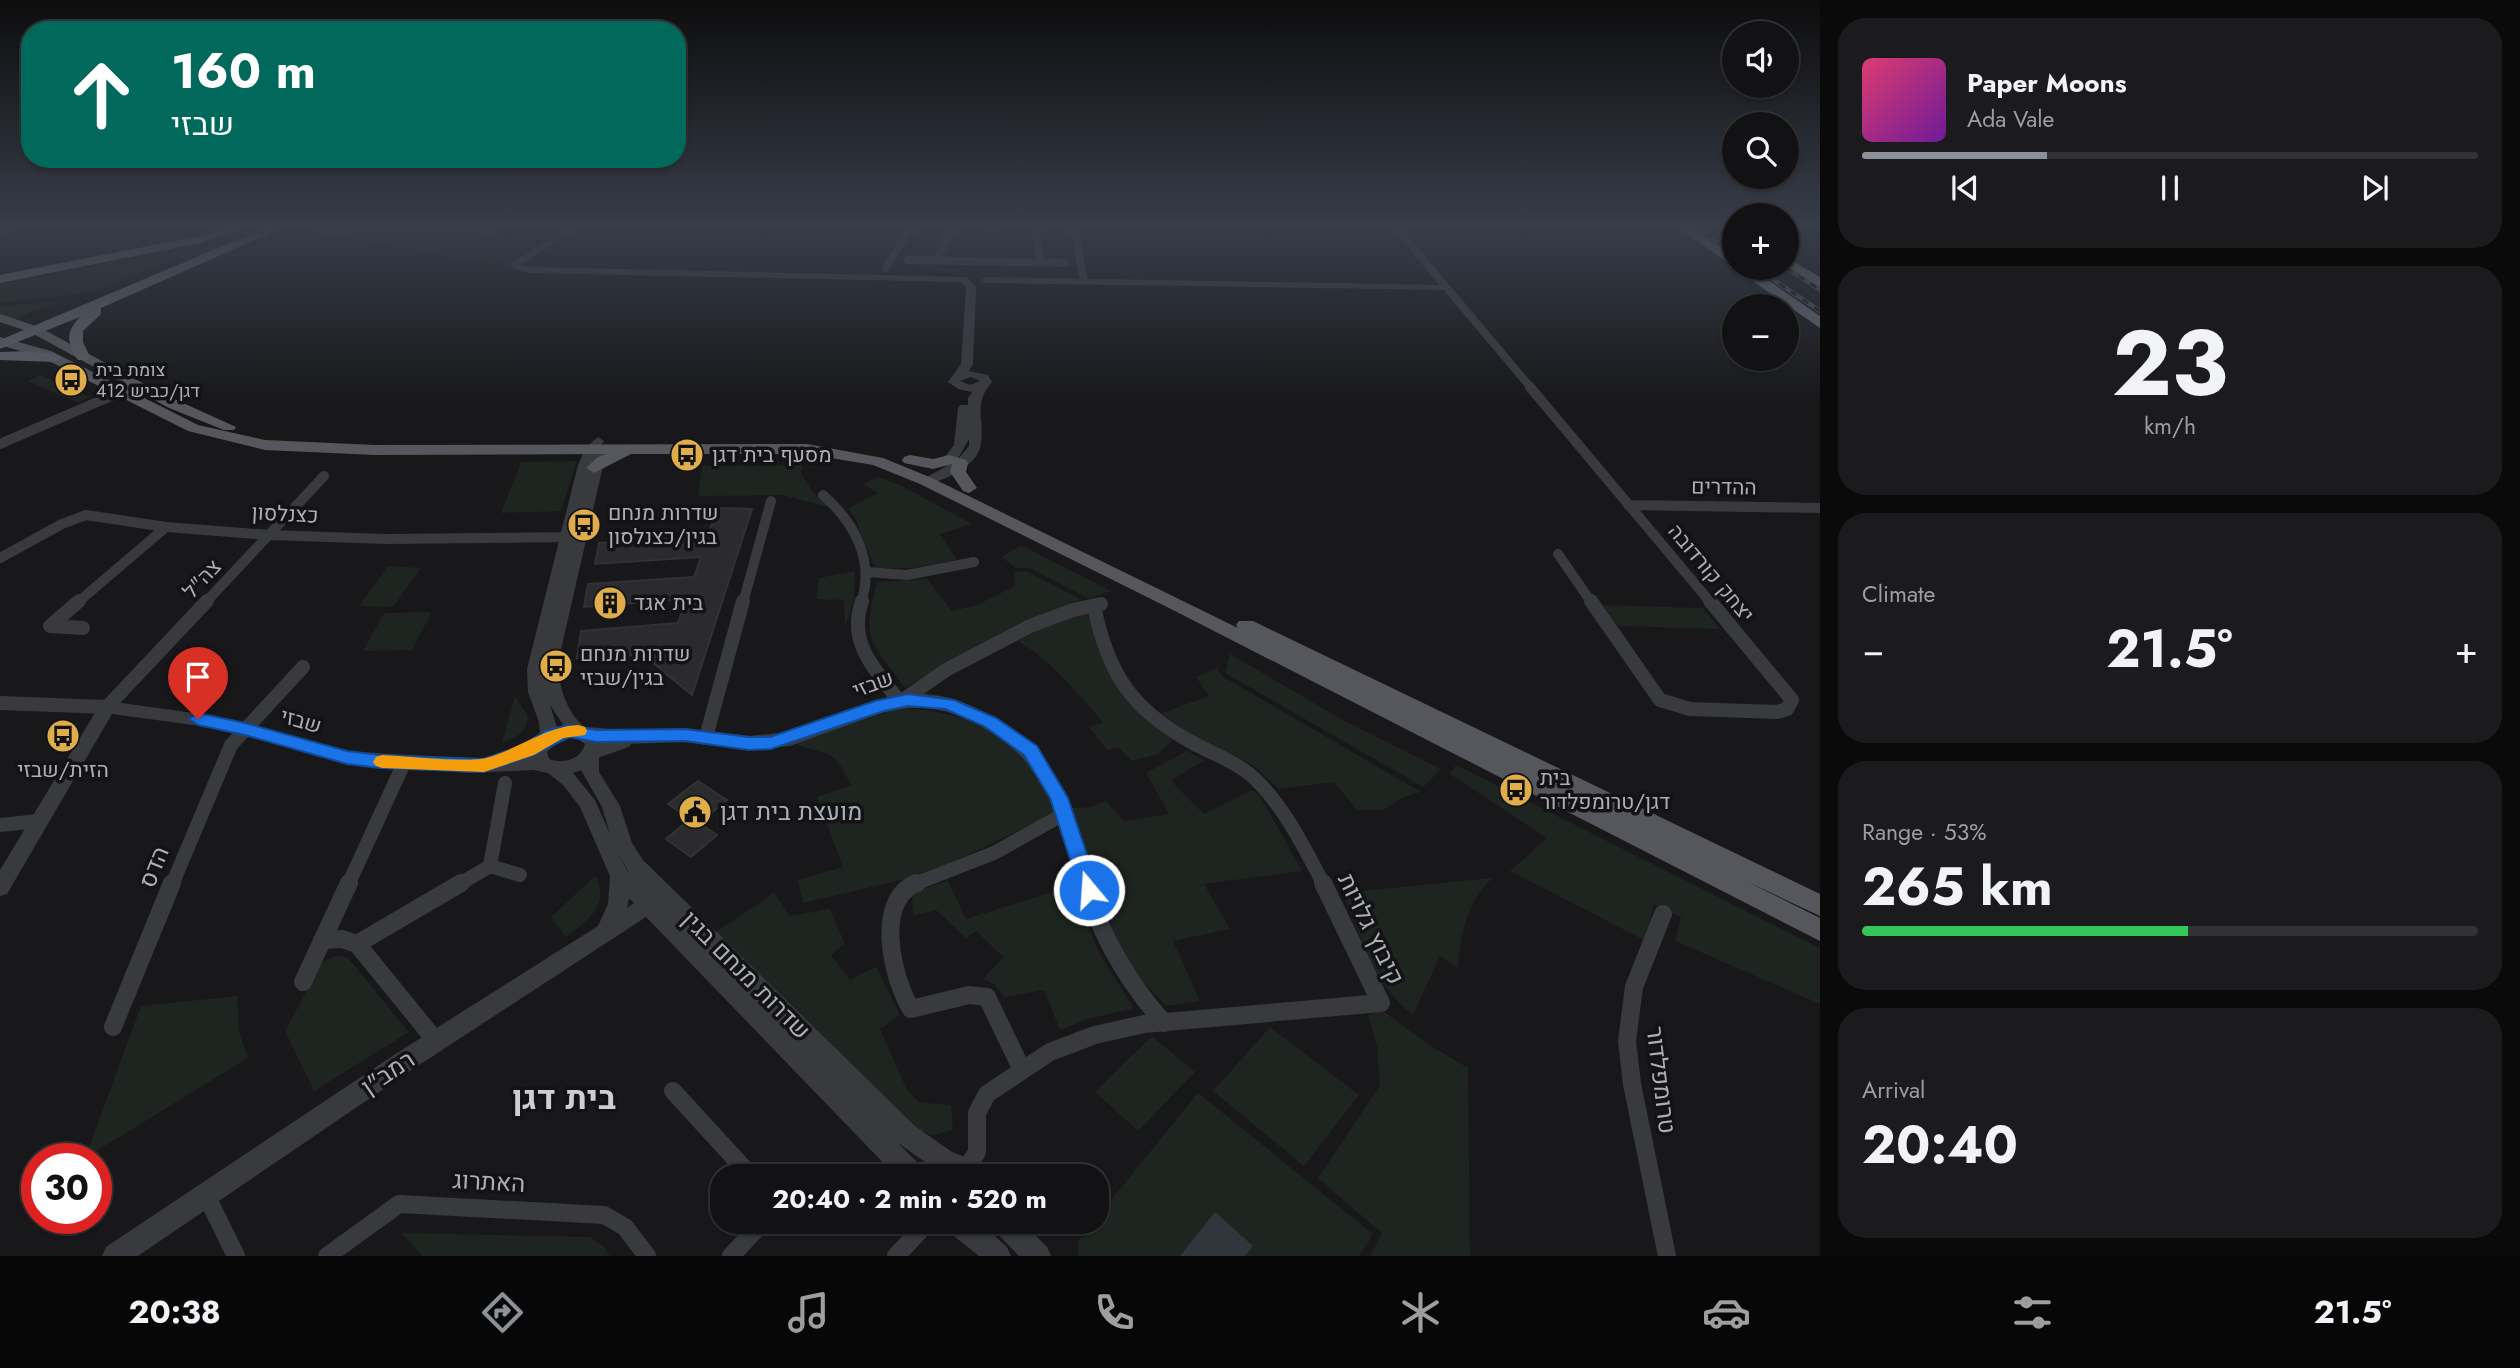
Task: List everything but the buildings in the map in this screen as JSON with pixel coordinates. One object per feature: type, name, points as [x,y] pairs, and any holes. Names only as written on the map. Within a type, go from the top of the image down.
[{"type":"highway","points":[[2,340],[126,285]]},
{"type":"highway","points":[[29,328],[147,285]]},
{"type":"highway","points":[[1765,285],[1820,323]]},
{"type":"highway","points":[[83,357],[74,340],[78,326],[98,309],[125,293]]},
{"type":"main road","points":[[0,318],[29,328],[210,421],[277,436],[594,454],[814,439],[864,446],[942,470],[1193,612],[1820,930]]},
{"type":"main road","points":[[2,340],[55,358],[193,428],[265,445],[342,450],[558,449],[594,454],[641,449],[788,449],[830,451],[942,470],[969,488],[1820,906]]},
{"type":"street","points":[[942,470],[958,452],[964,437],[964,394],[959,381],[967,364],[970,285]]},
{"type":"street","points":[[942,470],[975,446],[974,398],[983,382],[977,364],[980,285]]},
{"type":"street","points":[[1293,285],[1447,288]]},
{"type":"street","name":"יצחק קורדובה","points":[[1444,285],[1787,693],[1792,701],[1787,710],[1690,709],[1660,700],[1558,554]]},
{"type":"street","points":[[959,381],[971,374],[983,382]]},
{"type":"street","points":[[0,444],[137,385]]},
{"type":"street","name":"שדרות מנחם בגין","points":[[547,739],[548,722],[536,692],[535,669],[594,454]]},
{"type":"street","name":"צה\"ל","points":[[107,707],[324,476]]},
{"type":"street","points":[[823,495],[838,506],[851,524],[867,572],[856,632],[862,647],[900,702],[948,704],[990,722],[1030,750],[1045,772],[1064,814],[1103,933],[1136,990],[1164,1023]]},
{"type":"street","points":[[706,737],[771,501]]},
{"type":"street","name":"ההדרים","points":[[1628,505],[1820,508]]},
{"type":"street","name":"כצנלסון","points":[[0,558],[62,524],[86,515],[166,527],[270,535],[386,539],[572,537]]},
{"type":"street","points":[[83,628],[50,626],[166,527]]},
{"type":"street","name":"שדרות מנחם בגין","points":[[572,537],[550,667],[555,700],[586,743],[590,773],[611,806],[629,856],[657,900],[902,1164]]},
{"type":"street","points":[[867,572],[907,575],[974,562]]},
{"type":"street","name":"שבזי","points":[[586,743],[608,746],[643,737],[685,735],[771,743],[881,705],[900,702],[946,670],[1030,626],[1073,610],[1098,605]]},
{"type":"street","name":"קיבוץ גלויות","points":[[963,1164],[977,1152],[977,1113],[987,1094],[1050,1052],[1095,1035],[1164,1023],[1381,1003],[1312,866],[1260,784],[1248,772],[1180,737],[1132,695],[1116,676],[1106,655],[1098,605]]},
{"type":"street","name":"הדס","points":[[113,1027],[225,756],[245,729],[303,667]]},
{"type":"street","points":[[0,702],[107,707],[0,888]]},
{"type":"street","name":"שבזי","points":[[107,707],[215,722],[347,757],[404,763],[484,765],[520,762],[552,768]]},
{"type":"street","points":[[560,732],[586,743],[575,766],[552,768],[539,758],[541,746],[560,732]]},
{"type":"street","name":"שבזי","points":[[484,765],[528,751],[547,739]]},
{"type":"street","points":[[303,982],[404,763]]},
{"type":"street","name":"שדרות מנחם בגין","points":[[552,768],[578,789],[594,813],[606,852],[620,876],[657,900],[906,1133],[946,1164]]},
{"type":"street","points":[[490,866],[505,783]]},
{"type":"street","points":[[1022,1070],[987,997],[977,993],[927,1008],[911,1009],[895,981],[890,956],[896,906],[900,894],[909,886],[994,853],[1064,814]]},
{"type":"street","points":[[0,825],[39,821]]},
{"type":"street","points":[[357,944],[490,866],[520,875]]},
{"type":"street","points":[[604,935],[618,904],[620,876]]},
{"type":"street","name":"רמב\"ן","points":[[116,1256],[436,1041],[657,900]]},
{"type":"street","name":"טרומפלדור","points":[[1663,914],[1634,987],[1627,1041],[1632,1084],[1667,1256]]},
{"type":"street","points":[[322,940],[342,939],[357,944],[436,1041]]},
{"type":"street","points":[[673,1091],[740,1164]]},
{"type":"street","points":[[206,1195],[236,1256]]},
{"type":"street","name":"האתרוג","points":[[327,1256],[399,1204],[604,1215],[625,1227],[648,1256]]},
{"type":"street","points":[[731,1256],[752,1234]]},
{"type":"street","points":[[896,1256],[917,1234]]},
{"type":"street","points":[[974,1234],[998,1256]]},
{"type":"street","points":[[1016,1234],[1038,1256]]},
{"type":"shaded area","points":[[0,285],[112,285],[93,292],[0,303]]},
{"type":"shaded area","points":[[63,300],[14,319],[0,315],[0,307]]},
{"type":"shaded area","points":[[41,375],[90,397],[78,403],[28,381]]},
{"type":"shaded area","points":[[577,461],[561,511],[501,513],[521,462]]},
{"type":"shaded area","points":[[802,465],[801,474],[813,492],[832,508],[782,495],[698,496],[702,466]]},
{"type":"shaded area","points":[[878,477],[900,485],[972,524],[940,534],[957,560],[911,568],[875,568],[855,518],[848,508],[878,493],[863,484]]},
{"type":"shaded area","points":[[1021,545],[1111,591],[1089,599],[1030,568],[1015,568],[1002,557]]},
{"type":"shaded area","points":[[388,566],[421,568],[393,607],[359,606]]},
{"type":"shaded area","points":[[855,571],[854,599],[845,628],[844,600],[816,599],[819,578]]},
{"type":"shaded area","points":[[1026,571],[1082,600],[1024,622],[905,688],[872,639],[870,617],[877,582],[927,579],[952,611],[977,605],[1015,586],[1014,572]]},
{"type":"shaded area","points":[[1603,605],[1703,608],[1720,629],[1618,626]]},
{"type":"shaded area","points":[[1089,611],[1102,653],[1174,739],[1158,754],[1132,761],[1118,747],[1107,750],[1089,727],[1103,722],[1053,668],[1018,641],[1041,628]]},
{"type":"shaded area","points":[[432,612],[412,650],[363,651],[384,613]]},
{"type":"shaded area","points":[[1230,654],[1345,721],[1441,769],[1423,787],[1225,673]]},
{"type":"shaded area","points":[[1217,668],[1222,676],[1421,792],[1404,797],[1383,810],[1357,810],[1334,782],[1279,789],[1253,765],[1190,735],[1162,713],[1209,696],[1196,677]]},
{"type":"shaded area","points":[[515,696],[528,716],[526,727],[520,734],[502,743]]},
{"type":"shaded area","points":[[896,709],[934,711],[952,716],[988,730],[1004,740],[1019,751],[1036,770],[1056,813],[948,864],[901,880],[803,903],[798,880],[843,867],[817,797],[851,785],[842,767],[832,756],[795,743]]},
{"type":"shaded area","points":[[1187,751],[1204,760],[1171,781],[1204,814],[1252,790],[1260,796],[1302,871],[1204,884],[1230,929],[1173,941],[1200,1001],[1166,1006],[1134,971],[1114,932],[1072,808],[1090,807],[1106,801],[1124,821],[1169,814],[1146,773]]},
{"type":"shaded area","points":[[1456,765],[1820,948],[1820,1004],[1675,941],[1681,917],[1654,905],[1644,940],[1510,871],[1547,838],[1450,774]]},
{"type":"shaded area","points":[[596,875],[600,896],[598,904],[589,918],[566,937],[551,917]]},
{"type":"shaded area","points":[[1492,878],[1470,909],[1461,942],[1458,968],[1440,956],[1413,1015],[1388,990],[1378,975],[1342,893]]},
{"type":"shaded area","points":[[948,881],[966,919],[1071,886],[1100,955],[1134,1008],[1088,1019],[1060,1030],[1044,990],[1004,997],[993,983],[983,979],[1003,957],[976,931],[966,938],[936,910],[913,916],[912,898],[919,890]]},
{"type":"shaded area","points":[[774,893],[790,916],[830,909],[845,944],[831,955],[850,980],[876,967],[900,1015],[880,1029],[907,1090],[919,1102],[951,1105],[953,1130],[933,1135],[919,1130],[714,933]]},
{"type":"shaded area","points":[[332,957],[348,958],[409,1032],[314,1091],[285,1031],[321,964]]},
{"type":"shaded area","points":[[237,996],[239,1032],[248,1058],[109,1143],[91,1143],[141,1006]]},
{"type":"shaded area","points":[[1383,1011],[1428,1044],[1468,1068],[1470,1256],[1370,1256],[1382,1233],[1318,1178],[1380,1085],[1377,1046],[1368,1015]]},
{"type":"shaded area","points":[[1270,1027],[1359,1095],[1304,1166],[1213,1091]]},
{"type":"shaded area","points":[[1152,1036],[1195,1072],[1138,1131],[1095,1092]]},
{"type":"shaded area","points":[[1198,1093],[1373,1234],[1359,1256],[1078,1256],[1078,1241],[1084,1234],[1109,1234],[1109,1202]]},
{"type":"shaded area","points":[[1215,1212],[1253,1246],[1245,1256],[1180,1256]]},
{"type":"shaded area","points":[[402,1233],[590,1237],[603,1246],[610,1256],[422,1256]]},
{"type":"railway","points":[[1781,285],[1820,311]]},
{"type":"railway","points":[[1812,285],[1820,290]]},
{"type":"slow traffic","points":[[382,762],[484,765],[528,751],[560,732],[578,731]]},
{"type":"place","name":"צומת בית דגן/כביש 412","points":[[71,380]]},
{"type":"place","name":"מסעף בית דגן","points":[[687,455]]},
{"type":"place","name":"שדרות מנחם בגין/כצנלסון","points":[[584,525]]},
{"type":"place","name":"בית אגד","points":[[610,603]]},
{"type":"place","name":"שדרות מנחם בגין/שבזי","points":[[556,666]]},
{"type":"place","name":"הזית/שבזי","points":[[63,736]]},
{"type":"place","name":"בית דגן/טרומפלדור","points":[[1516,790]]},
{"type":"place","name":"מועצת בית דגן","points":[[695,812]]},
{"type":"district","name":"בית דגן","points":[[564,1097]]},
{"type":"route","points":[[198,719],[347,757],[380,762],[484,765],[528,751],[560,732],[577,731],[596,736],[685,735],[771,743],[881,705],[908,700],[948,704],[990,722],[1030,750],[1059,798],[1089,890]]}]
